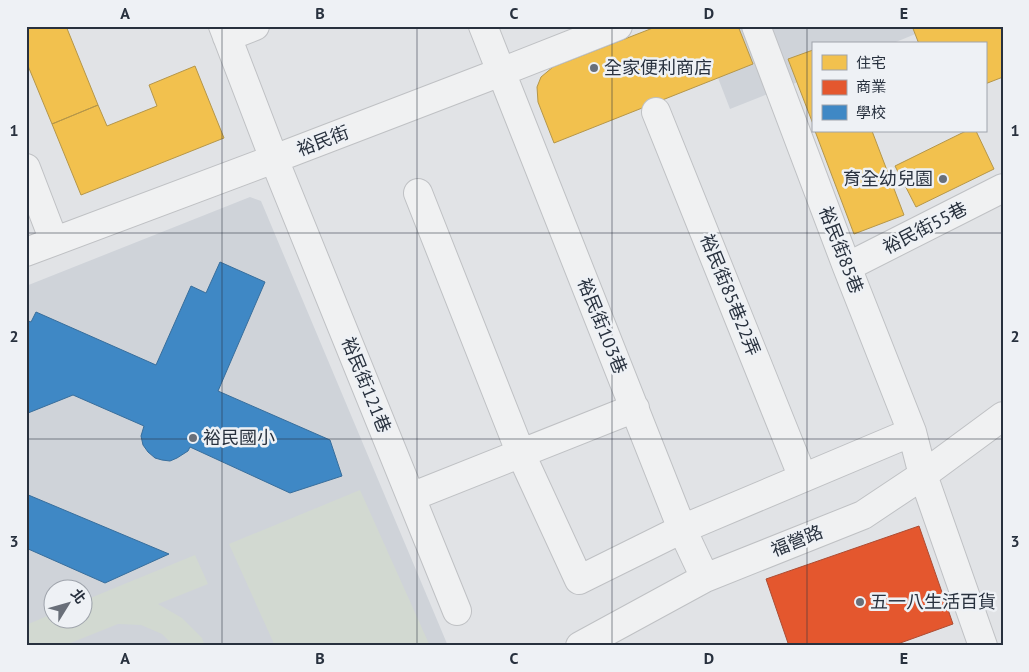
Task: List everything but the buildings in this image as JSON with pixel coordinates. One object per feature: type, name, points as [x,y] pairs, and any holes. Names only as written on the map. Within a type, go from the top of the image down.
[{"type":"street","points":[[225,31],[255,26]]},
{"type":"street","name":"裕民街103巷","points":[[483,26],[682,529],[705,578]]},
{"type":"street","name":"裕民街","points":[[26,252],[502,72],[618,26]]},
{"type":"street","name":"裕民街85巷","points":[[756,26],[912,432],[923,475],[980,636]]},
{"type":"street","name":"裕民街121巷","points":[[225,31],[274,159],[457,611]]},
{"type":"street","name":"裕民街85巷22弄","points":[[656,112],[803,478]]},
{"type":"street","points":[[26,168],[54,241]]},
{"type":"street","name":"裕民街55巷","points":[[847,267],[1003,188]]},
{"type":"street","points":[[418,193],[520,454],[579,580],[682,529],[912,432]]},
{"type":"street","points":[[412,497],[635,408]]},
{"type":"street","name":"福營路","points":[[580,646],[705,578],[863,515],[923,475],[1003,416]]},
{"type":"shaded area","points":[[698,26],[935,26],[896,42],[812,42],[812,76],[730,109]]},
{"type":"shaded area","name":"裕民國小","points":[[250,197],[261,201],[448,646],[26,646],[26,286]]},
{"type":"shaded area","points":[[360,490],[430,646],[275,646],[229,544]]},
{"type":"shaded area","points":[[195,555],[208,584],[158,604],[182,618],[202,638],[205,646],[174,646],[162,634],[141,625],[118,624],[63,646],[26,646],[26,625],[42,618],[42,630],[92,630],[92,597]]},
{"type":"place","name":"全家便利商店","points":[[594,68]]},
{"type":"place","name":"育全幼兒園","points":[[943,179]]},
{"type":"place","name":"裕民國小","points":[[193,438]]},
{"type":"place","name":"五一八生活百貨","points":[[860,602]]}]
